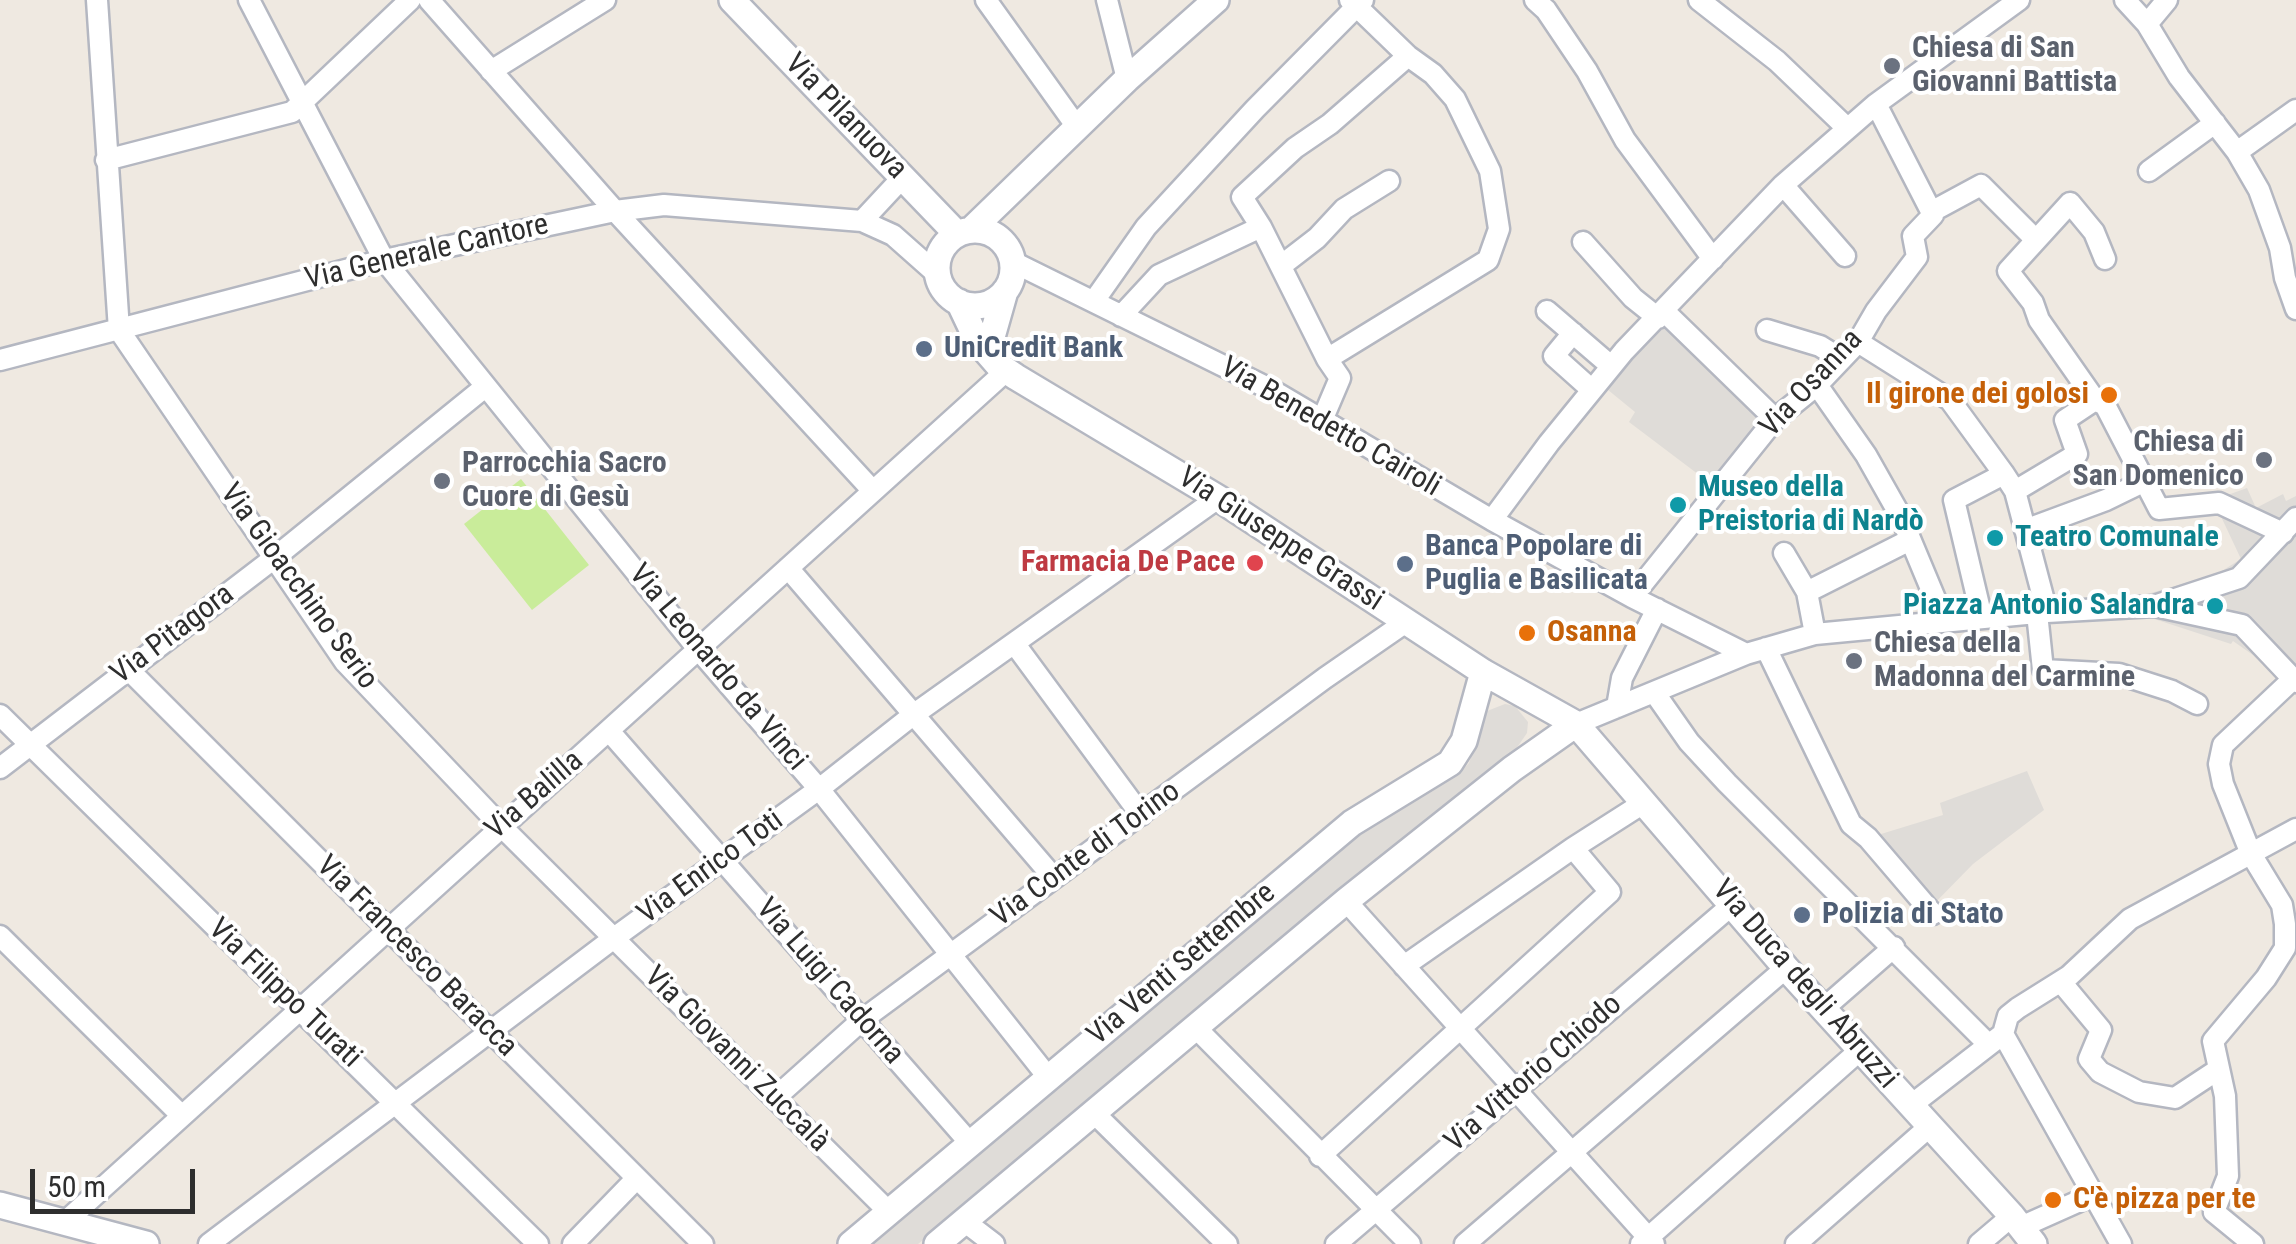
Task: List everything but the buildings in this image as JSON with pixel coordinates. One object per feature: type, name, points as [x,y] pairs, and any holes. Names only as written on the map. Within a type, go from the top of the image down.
[{"type":"street","points":[[98,0],[118,330]]},
{"type":"street","name":"Via Leonardo da Vinci","points":[[248,0],[384,260],[698,648],[818,789],[1048,1077]]},
{"type":"street","points":[[106,160],[292,112],[410,0]]},
{"type":"street","points":[[429,0],[873,492]]},
{"type":"street","points":[[492,71],[604,0]]},
{"type":"street","name":"Via Pilanuova","points":[[732,0],[902,177],[964,232]]},
{"type":"street","points":[[986,0],[1077,127]]},
{"type":"street","points":[[1107,0],[1127,79]]},
{"type":"street","points":[[937,274],[940,252],[1014,189],[1127,79],[1216,0]]},
{"type":"street","points":[[1536,0],[1588,71],[1625,140],[1713,259]]},
{"type":"street","points":[[1699,0],[1776,61],[1847,128]]},
{"type":"street","points":[[1492,520],[1612,366],[1783,185],[1876,104],[2019,0]]},
{"type":"street","points":[[2125,0],[2147,24],[2179,77],[2238,152],[2270,219],[2296,309]]},
{"type":"street","points":[[2147,24],[2168,0]]},
{"type":"street","points":[[1094,301],[1146,227],[1356,2],[1455,99],[1490,171],[1499,229],[1488,260],[1327,359]]},
{"type":"street","points":[[1323,418],[1340,378],[1262,227],[1242,197],[1295,148],[1330,124],[1408,56]]},
{"type":"street","points":[[1876,104],[1931,212],[1981,185],[2036,240]]},
{"type":"street","points":[[2238,152],[2296,110]]},
{"type":"street","points":[[2149,171],[2215,123]]},
{"type":"street","points":[[902,177],[862,222],[893,235],[937,274],[948,296],[959,302],[984,305],[1006,291]]},
{"type":"street","points":[[1282,265],[1317,238],[1344,209],[1389,181]]},
{"type":"street","points":[[1783,185],[1844,256]]},
{"type":"street","points":[[988,351],[1013,272],[1014,189]]},
{"type":"street","points":[[2106,259],[2094,232],[2070,203],[2008,271],[2095,400],[2105,405],[2159,509],[2216,504],[2283,532],[2239,578],[2144,607]]},
{"type":"street","name":"Via Generale Cantore","points":[[0,360],[384,260],[615,210],[664,205],[862,222]]},
{"type":"street","name":"Via Osanna","points":[[1632,598],[1775,419],[1816,386],[1858,342],[1917,256],[1913,236],[1933,215],[1931,212]]},
{"type":"street","points":[[1121,316],[1159,275],[1262,227]]},
{"type":"street","points":[[964,232],[991,233],[1015,258]]},
{"type":"street","points":[[1582,242],[1633,298],[1662,315],[1775,419]]},
{"type":"street","name":"Via Benedetto Cairoli","points":[[1015,258],[1323,418],[1492,520],[1632,598],[1756,651]]},
{"type":"street","name":"Via Giuseppe Grassi","points":[[959,302],[968,328],[1006,371],[1218,498],[1483,672],[1576,724]]},
{"type":"street","points":[[1547,311],[1612,366]]},
{"type":"street","name":"Via Gioacchino Serio","points":[[118,330],[345,662],[500,826]]},
{"type":"street","points":[[1767,330],[1820,346],[1841,359]]},
{"type":"street","points":[[1574,333],[1554,356],[1592,390]]},
{"type":"street","points":[[1858,342],[1950,400],[2010,483],[2038,576],[2043,670],[2119,674],[2172,691],[2196,704]]},
{"type":"street","name":"Via Balilla","points":[[65,1222],[1006,371]]},
{"type":"street","points":[[1816,386],[1866,454],[1910,540],[1944,620]]},
{"type":"street","name":"Via Pitagora","points":[[0,768],[273,559],[485,387]]},
{"type":"street","points":[[1982,618],[1954,500],[1966,492],[2010,483],[2077,454],[2066,420],[2095,400]]},
{"type":"street","points":[[2025,530],[2145,482]]},
{"type":"street","name":"Via Enrico Toti","points":[[209,1244],[913,714],[1218,498]]},
{"type":"street","points":[[1807,592],[1910,540]]},
{"type":"street","points":[[1784,553],[1807,592],[1814,634]]},
{"type":"street","points":[[788,568],[1054,878]]},
{"type":"street","points":[[1576,724],[1756,651],[1814,634],[1944,620],[2144,607],[2242,625],[2292,682],[2223,745],[2219,764],[2251,854],[2282,905],[2285,948],[2266,978],[2213,1041],[2225,1096],[2228,1176],[2214,1212],[2241,1241]]},
{"type":"street","points":[[1617,707],[1622,678],[1657,610]]},
{"type":"street","name":"Via Conte di Torino","points":[[774,1098],[862,1020],[1406,622]]},
{"type":"street","points":[[1014,644],[1141,815]]},
{"type":"street","points":[[1756,651],[1852,824],[1933,914]]},
{"type":"street","name":"Via Francesco Baracca","points":[[128,669],[704,1244]]},
{"type":"street","name":"Via Venti Settembre","points":[[850,1244],[1352,823],[1450,763],[1464,741],[1483,672]]},
{"type":"street","points":[[1654,692],[1689,742],[1727,783],[1894,948],[1996,1040],[2095,1194],[2121,1244]]},
{"type":"street","name":"Via Filippo Turati","points":[[0,715],[538,1244]]},
{"type":"street","name":"Via Venti Settembre","points":[[937,1244],[1346,901],[1512,769],[1576,724]]},
{"type":"street","name":"Via Duca degli Abruzzi","points":[[1576,724],[1859,1051],[2022,1229]]},
{"type":"street","name":"Via Luigi Cadorna","points":[[610,732],[969,1142]]},
{"type":"street","points":[[1404,966],[1644,802]]},
{"type":"street","name":"Via Giovanni Zuccalà","points":[[500,826],[887,1210]]},
{"type":"street","points":[[1910,1106],[1996,1040],[2008,1016],[2061,982],[2130,919],[2296,830]]},
{"type":"street","points":[[1320,1156],[1610,892],[1574,848]]},
{"type":"street","points":[[1346,901],[1648,1242],[1859,1051]]},
{"type":"street","name":"Via Vittorio Chiodo","points":[[1336,1244],[1732,905]]},
{"type":"street","points":[[0,936],[180,1114]]},
{"type":"street","points":[[1823,1009],[1894,948]]},
{"type":"street","points":[[1465,1244],[1786,968]]},
{"type":"street","points":[[2061,982],[2101,1030],[2089,1059],[2100,1072],[2139,1092],[2175,1098],[2218,1069]]},
{"type":"street","points":[[1196,1028],[1410,1244]]},
{"type":"street","points":[[1093,1112],[1227,1244]]},
{"type":"street","points":[[1796,1244],[1929,1127]]},
{"type":"street","points":[[573,1244],[637,1178]]},
{"type":"street","points":[[1979,1244],[2022,1229],[2095,1194]]},
{"type":"street","points":[[0,1204],[146,1244]]},
{"type":"street","points":[[964,1221],[994,1244]]},
{"type":"green space","points":[[521,479],[589,565],[532,610],[464,524]]},
{"type":"shaded area","points":[[1669,316],[1775,419],[1719,490],[1629,422],[1635,412],[1602,385]]},
{"type":"shaded area","name":"Piazza Antonio Salandra","points":[[2247,488],[2256,508],[2283,494],[2286,501],[2296,496],[2296,688],[2283,683],[2233,641],[2231,644],[2136,613],[2130,599],[2217,574],[2241,559],[2217,508],[2225,496]]},
{"type":"shaded area","points":[[1505,704],[1515,706],[1528,722],[1527,733],[1516,749],[918,1244],[871,1244],[1355,836],[1462,770],[1469,763],[1487,711]]},
{"type":"shaded area","points":[[2027,771],[2044,810],[1973,864],[1929,909],[1868,838],[1943,815],[1940,803]]},
{"type":"place","name":"Chiesa di San Giovanni Battista","points":[[1892,66]]},
{"type":"place","name":"UniCredit Bank","points":[[924,349]]},
{"type":"place","name":"Il girone dei golosi","points":[[2109,395]]},
{"type":"place","name":"Chiesa di San Domenico","points":[[2264,460]]},
{"type":"place","name":"Parrocchia Sacro Cuore di Gesù","points":[[442,481]]},
{"type":"place","name":"Museo della Preistoria di Nardò","points":[[1678,505]]},
{"type":"place","name":"Teatro Comunale","points":[[1995,538]]},
{"type":"place","name":"Farmacia De Pace","points":[[1255,563]]},
{"type":"place","name":"Banca Popolare di Puglia e Basilicata","points":[[1405,564]]},
{"type":"place","name":"Piazza Antonio Salandra","points":[[2215,606]]},
{"type":"place","name":"Osanna","points":[[1527,633]]},
{"type":"place","name":"Chiesa della Madonna del Carmine","points":[[1854,661]]},
{"type":"place","name":"Polizia di Stato","points":[[1802,915]]},
{"type":"place","name":"C'è pizza per te","points":[[2053,1200]]}]
